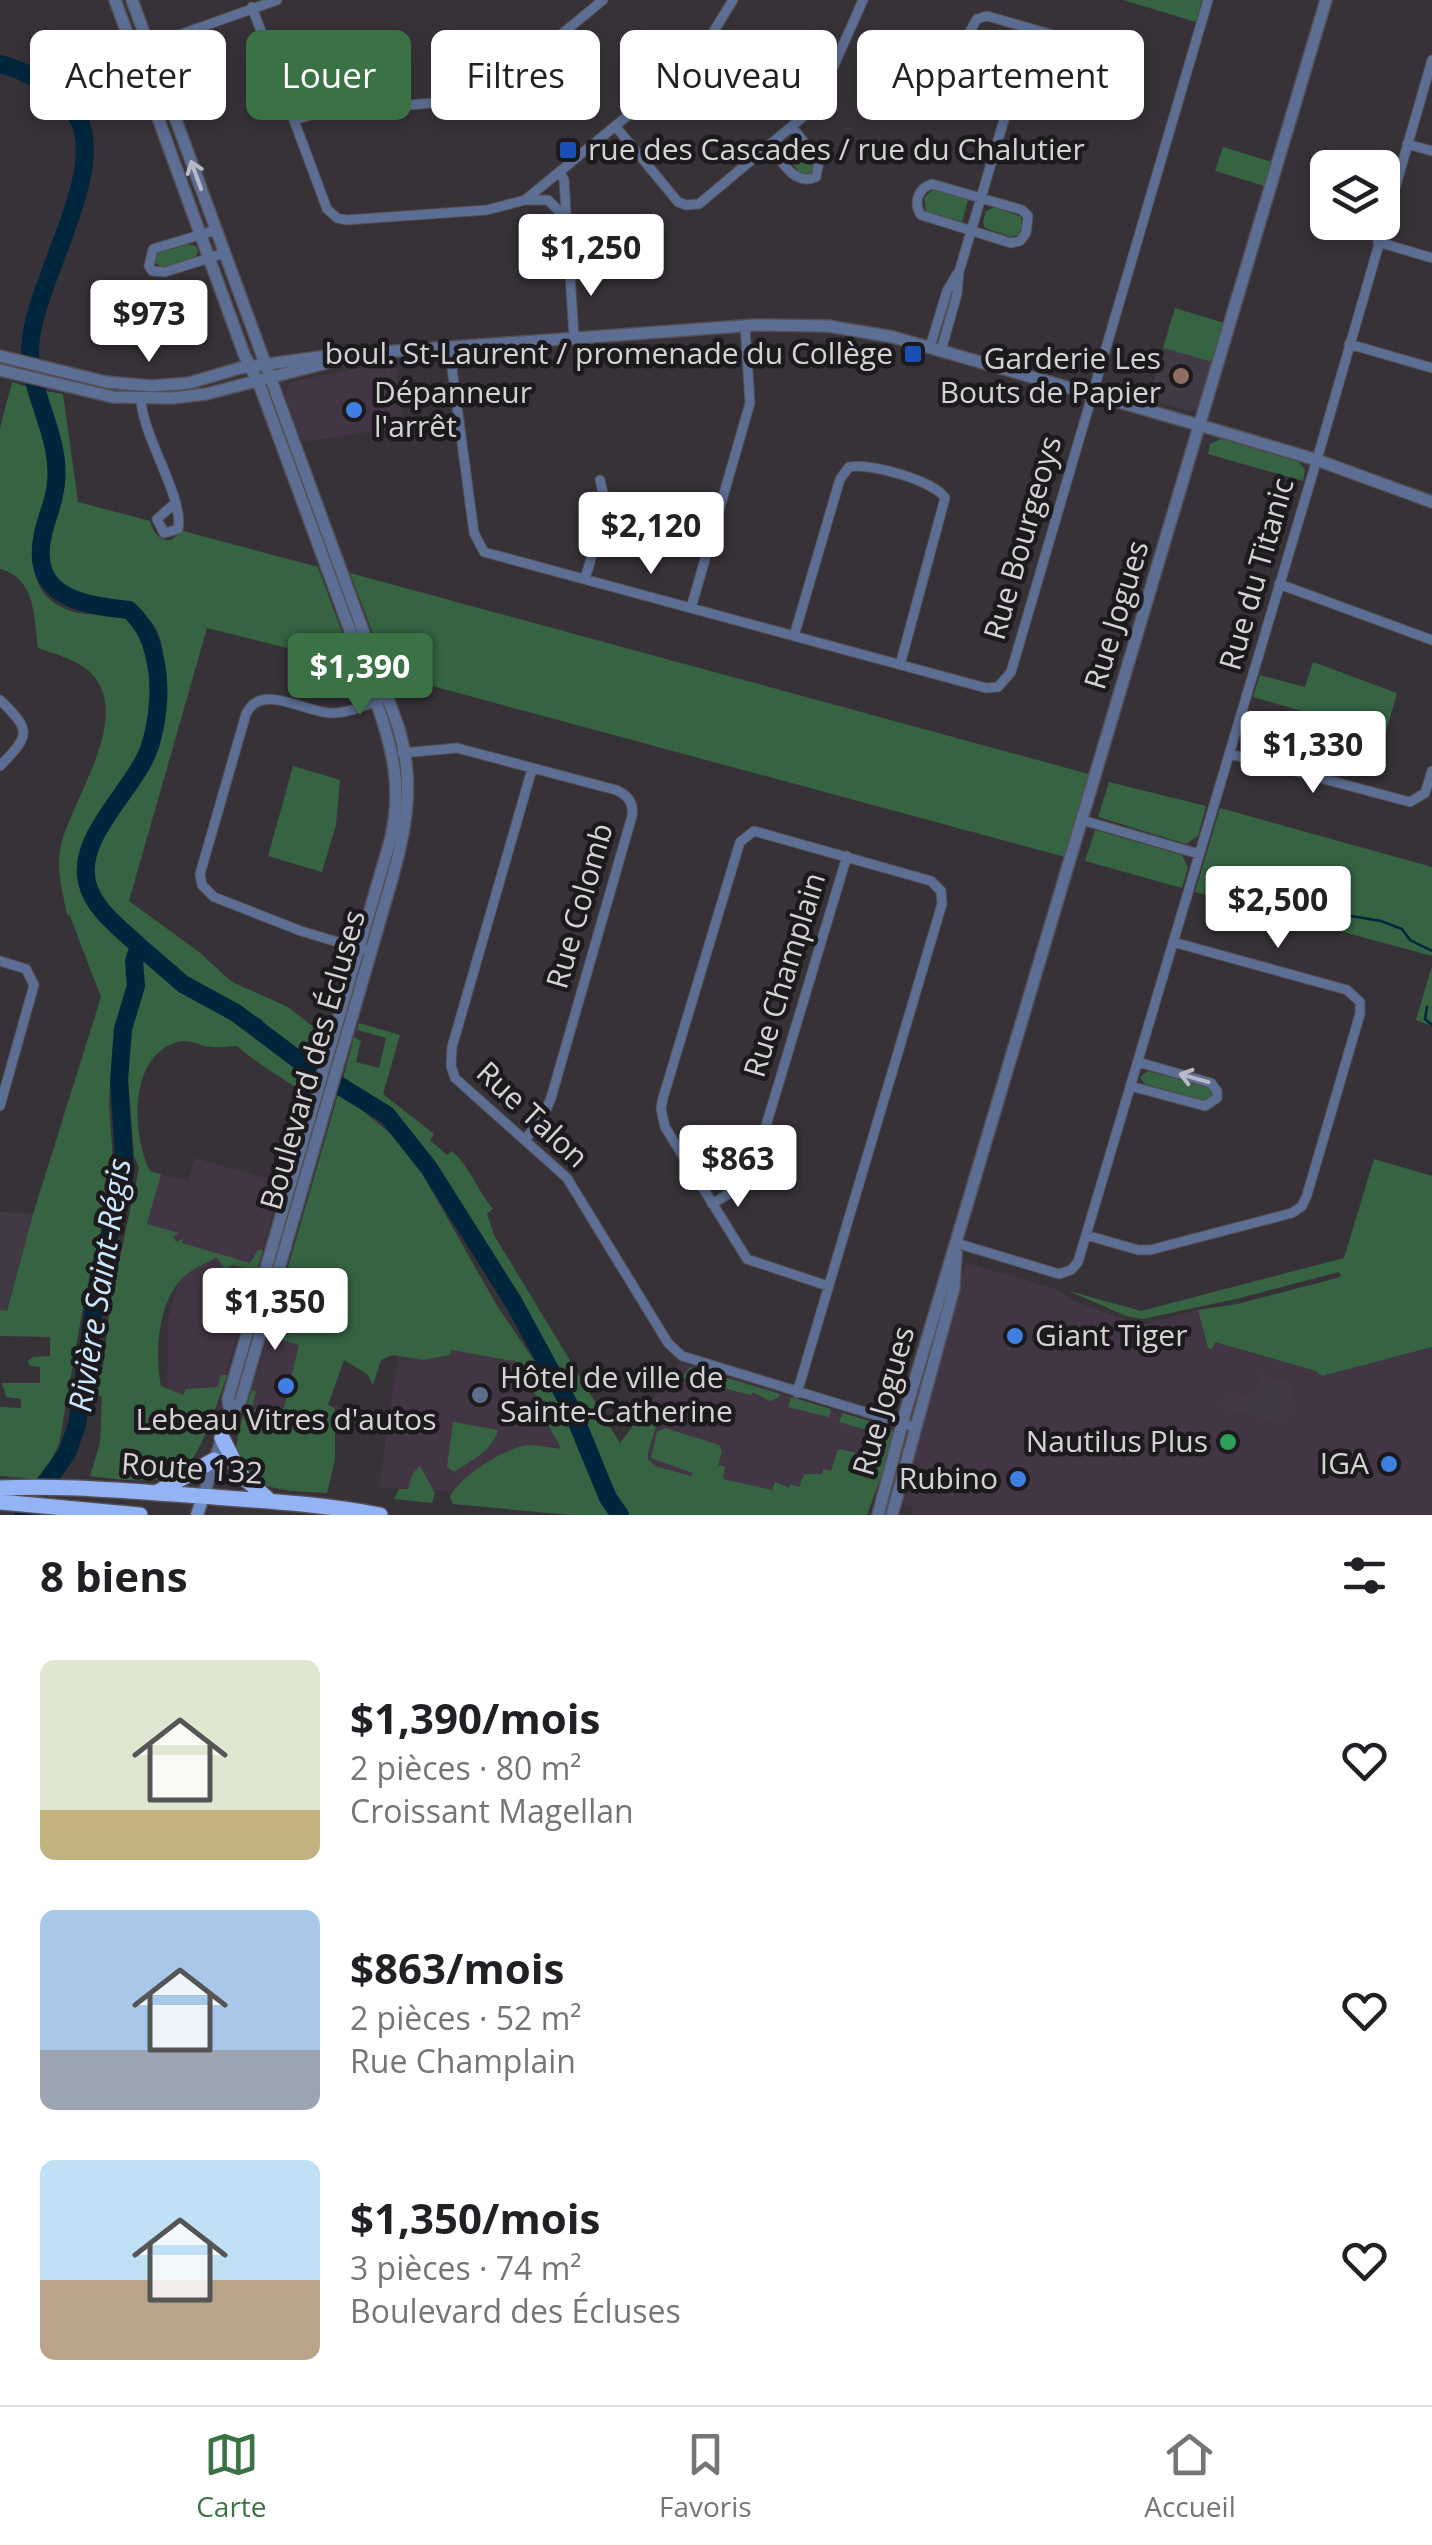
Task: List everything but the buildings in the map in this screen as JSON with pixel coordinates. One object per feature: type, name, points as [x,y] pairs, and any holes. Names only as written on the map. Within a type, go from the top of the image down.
[{"type":"highway","points":[[222,1438],[240,1476],[270,1502]]},
{"type":"highway","points":[[156,1493],[214,1460]]},
{"type":"highway","name":"Route 132","points":[[0,1488],[203,1496],[336,1506],[380,1515]]},
{"type":"highway","name":"Route 132","points":[[0,1502],[140,1515]]},
{"type":"main road","points":[[197,1515],[203,1496]]},
{"type":"street","name":"Boulevard des Écluses","points":[[115,0],[126,30]]},
{"type":"street","name":"Boulevard des Écluses","points":[[132,0],[142,30]]},
{"type":"street","points":[[191,30],[278,0]]},
{"type":"street","points":[[411,105],[484,98],[602,0]]},
{"type":"street","points":[[525,200],[693,60],[734,0]]},
{"type":"street","points":[[616,128],[676,198],[686,205],[704,200],[820,100],[863,0]]},
{"type":"street","name":"Rue Bourgeoys","points":[[900,664],[990,689],[1002,686],[1011,672],[1208,0]]},
{"type":"street","name":"Rue Jogues","points":[[878,1515],[908,1426],[956,1243],[1326,0]]},
{"type":"street","points":[[252,7],[261,30]]},
{"type":"street","points":[[980,17],[1068,39],[1074,48],[1058,104],[1046,106],[1011,96],[962,78],[961,66],[972,26],[980,17]]},
{"type":"street","name":"Rue du Titanic","points":[[956,1243],[1062,1274],[1075,1267],[1317,460],[1432,60]]},
{"type":"street","name":"Boulevard des Écluses","points":[[160,120],[253,373],[382,699]]},
{"type":"street","name":"Boulevard des Écluses","points":[[175,120],[268,370],[399,754],[394,822],[365,950],[240,1403],[230,1413],[203,1496]]},
{"type":"street","points":[[294,120],[327,209],[334,216],[346,220],[487,210],[541,198],[554,203],[567,223]]},
{"type":"street","points":[[936,349],[947,291],[959,272],[1004,120]]},
{"type":"street","points":[[769,145],[798,179],[816,178],[819,161],[792,126]]},
{"type":"street","points":[[1408,144],[1432,151]]},
{"type":"street","points":[[560,172],[564,180],[574,337]]},
{"type":"street","points":[[936,184],[981,197],[1026,212],[1026,233],[1015,243],[920,214],[917,207],[924,187],[936,184]]},
{"type":"street","points":[[216,230],[153,250],[148,266],[152,271],[165,272],[225,253]]},
{"type":"street","points":[[1378,242],[1432,258]]},
{"type":"street","points":[[691,608],[750,403],[745,326]]},
{"type":"street","points":[[0,356],[106,382],[152,386],[356,354],[449,346],[745,326],[840,327],[936,349],[1199,425],[1317,460],[1432,502]]},
{"type":"street","points":[[1349,344],[1432,368]]},
{"type":"street","points":[[449,346],[477,544],[488,553],[794,636],[900,664],[945,498],[932,486],[864,465],[850,467],[840,479],[794,636]]},
{"type":"street","points":[[0,370],[113,397],[142,399],[196,396],[253,373]]},
{"type":"street","points":[[142,399],[144,420],[174,504]]},
{"type":"street","points":[[585,579],[605,512],[600,480]]},
{"type":"street","points":[[1279,584],[1432,640]]},
{"type":"street","points":[[365,950],[301,931],[214,897],[202,885],[200,874],[252,704],[266,698],[331,714],[382,699]]},
{"type":"street","points":[[0,700],[19,718],[24,732],[22,742],[0,766]]},
{"type":"street","name":"Rue Colomb","points":[[399,754],[452,747],[620,792],[631,801],[633,812],[552,1098],[524,1140]]},
{"type":"street","points":[[1230,754],[1405,802],[1423,796],[1432,770]]},
{"type":"street","name":"Rue Talon","points":[[532,769],[450,1056],[460,1085],[570,1182],[676,1352],[694,1362],[908,1426]]},
{"type":"street","points":[[1082,820],[1199,854]]},
{"type":"street","points":[[797,1393],[942,894],[931,881],[762,831],[749,832],[740,842],[661,1110],[665,1127],[746,1259],[828,1286]]},
{"type":"street","name":"Rue Champlain","points":[[712,1204],[736,1190],[750,1175],[847,856]]},
{"type":"street","points":[[1086,1234],[1146,1251],[1299,1209],[1306,1196],[1361,1011],[1358,999],[1347,990],[1173,942]]},
{"type":"street","points":[[0,960],[26,969],[33,977],[34,989],[0,1106]]},
{"type":"street","points":[[1130,1086],[1205,1106],[1212,1104],[1218,1094],[1211,1083],[1138,1062]]},
{"type":"street","name":"Rue Jogues","points":[[892,1515],[908,1426]]},
{"type":"shaded area","name":"Garderie Les Bouts de Papier","points":[[1163,348],[1212,362],[1197,409],[1188,411],[1148,399]]},
{"type":"shaded area","points":[[395,361],[404,427],[302,442],[285,396],[290,382]]},
{"type":"shaded area","points":[[195,1158],[282,1183],[219,1397],[178,1395],[167,1389],[168,1318],[190,1247],[144,1234],[161,1174],[188,1181]]},
{"type":"shaded area","points":[[0,1212],[33,1214],[6,1312],[0,1310]]},
{"type":"shaded area","points":[[966,1263],[1057,1289],[1074,1301],[1132,1322],[1146,1324],[1198,1310],[1208,1348],[1212,1349],[1214,1342],[1322,1376],[1432,1347],[1432,1515],[912,1515],[912,1507],[902,1504]]},
{"type":"shaded area","points":[[268,1336],[299,1344],[282,1421],[245,1413]]},
{"type":"shaded area","points":[[452,1350],[519,1362],[524,1369],[521,1386],[534,1390],[547,1410],[548,1424],[561,1450],[528,1445],[489,1461],[451,1491],[379,1487],[398,1356],[424,1360],[450,1355]]},
{"type":"shaded area","points":[[681,1362],[889,1427],[893,1435],[885,1466],[832,1476],[783,1498],[648,1470],[620,1443]]},
{"type":"shaded area","points":[[1261,1374],[1295,1384],[1285,1426],[1221,1407],[1226,1391],[1253,1399]]},
{"type":"green space","points":[[1123,0],[1202,0],[1196,22]]},
{"type":"green space","points":[[793,139],[815,165],[810,175],[799,172],[782,150],[785,140]]},
{"type":"green space","points":[[1223,147],[1272,162],[1265,186],[1215,171]]},
{"type":"green space","points":[[933,189],[968,200],[962,222],[926,211],[924,198]]},
{"type":"green space","points":[[995,207],[1021,217],[1018,235],[1011,237],[985,228],[986,211]]},
{"type":"green space","points":[[189,244],[196,246],[195,258],[162,267],[155,263],[157,253]]},
{"type":"green space","points":[[1175,308],[1224,323],[1212,362],[1163,348]]},
{"type":"green space","points":[[12,382],[28,387],[46,454],[48,477],[34,560],[42,590],[53,602],[71,611],[127,615],[145,636],[155,695],[150,703],[141,756],[88,839],[80,873],[90,909],[132,949],[125,972],[128,987],[114,1030],[109,1102],[114,1180],[84,1301],[59,1444],[36,1479],[0,1476],[0,1407],[21,1408],[21,1399],[6,1397],[2,1383],[40,1383],[40,1367],[30,1366],[28,1361],[50,1356],[50,1337],[0,1336],[0,1310],[7,1311],[101,997],[67,914],[59,863],[68,825],[97,755],[106,709],[101,688],[88,670],[38,648],[27,590],[12,574],[0,569],[0,428]]},
{"type":"green space","points":[[45,391],[63,394],[78,502],[150,521],[163,539],[171,540],[183,531],[318,567],[354,665],[207,628],[129,901],[199,952],[232,982],[288,1007],[325,1036],[315,1064],[288,1048],[261,1019],[182,978],[178,967],[148,948],[117,920],[95,887],[91,870],[96,844],[144,775],[162,695],[163,652],[157,631],[147,617],[66,588],[54,575],[49,547],[61,505],[64,468]]},
{"type":"green space","points":[[1221,439],[1299,462],[1305,470],[1303,481],[1208,454],[1210,444]]},
{"type":"green space","points":[[350,573],[1089,774],[1065,857],[388,674]]},
{"type":"green space","points":[[1313,662],[1397,693],[1385,735],[1253,697],[1260,675],[1305,687]]},
{"type":"green space","points":[[293,766],[340,780],[336,825],[322,872],[268,856]]},
{"type":"green space","points":[[1109,782],[1206,806],[1198,836],[1186,844],[1098,817]]},
{"type":"green space","points":[[1220,808],[1432,867],[1432,956],[1195,892]]},
{"type":"green space","points":[[1095,830],[1182,855],[1188,867],[1182,888],[1085,861]]},
{"type":"green space","points":[[148,956],[189,992],[225,1011],[311,1079],[307,1094],[237,1046],[209,1047],[186,1041],[164,1048],[143,1077],[139,1136],[150,1171],[161,1174],[147,1224],[179,1233],[173,1236],[176,1242],[183,1239],[182,1243],[250,1263],[258,1250],[263,1250],[253,1284],[244,1268],[234,1265],[224,1269],[217,1257],[188,1273],[170,1296],[159,1341],[161,1386],[183,1395],[186,1389],[218,1387],[221,1375],[227,1375],[191,1462],[174,1475],[138,1480],[90,1476],[100,1443],[102,1397],[95,1394],[97,1375],[102,1373],[111,1300],[139,1168],[134,1156],[126,1049],[141,991],[143,962]]},
{"type":"green space","points":[[1432,966],[1432,1026],[1416,1020]]},
{"type":"green space","points":[[359,1023],[400,1035],[383,1094],[434,1134],[430,1140],[447,1155],[452,1151],[469,1172],[493,1209],[487,1214],[494,1235],[620,1443],[649,1405],[661,1409],[648,1453],[655,1466],[691,1476],[693,1473],[651,1458],[657,1432],[665,1428],[719,1445],[722,1451],[717,1469],[719,1465],[725,1467],[723,1479],[772,1490],[775,1482],[789,1488],[791,1484],[799,1487],[804,1474],[831,1471],[838,1449],[874,1457],[881,1434],[839,1422],[843,1413],[893,1431],[867,1515],[627,1515],[607,1479],[577,1402],[507,1296],[444,1186],[399,1125],[343,1079],[354,1037],[361,1041],[356,1062],[379,1068],[386,1038],[357,1030]]},
{"type":"green space","points":[[1148,1071],[1209,1088],[1212,1095],[1206,1101],[1145,1084],[1140,1077]]},
{"type":"green space","points":[[339,1091],[396,1138],[419,1168],[496,1304],[562,1394],[562,1404],[598,1492],[613,1515],[453,1504],[450,1497],[455,1489],[497,1457],[529,1445],[561,1449],[537,1397],[521,1386],[524,1369],[519,1362],[452,1350],[450,1355],[424,1360],[392,1355],[381,1360],[373,1385],[367,1374],[344,1360],[328,1405],[335,1408],[335,1459],[327,1493],[268,1486],[245,1472],[237,1443],[252,1390],[256,1391],[252,1408],[259,1414],[281,1419],[299,1345],[268,1336]]},
{"type":"green space","points":[[1374,1159],[1432,1176],[1432,1347],[1322,1376],[1215,1342],[1212,1349],[1208,1348],[1198,1310],[1337,1278],[1341,1276],[1339,1272],[1143,1319],[1126,1316],[1069,1291],[1141,1311],[1344,1258]]},
{"type":"green space","points":[[690,1367],[780,1394],[770,1401],[753,1392],[751,1395],[682,1378]]},
{"type":"green space","points":[[791,1397],[831,1409],[829,1417],[788,1407]]},
{"type":"green space","points":[[453,1422],[498,1430],[486,1450],[454,1472],[447,1467]]},
{"type":"green space","points":[[420,1466],[435,1493],[432,1503],[394,1499],[399,1489],[408,1489]]},
{"type":"waterway","name":"Rivière Saint-Régis","points":[[0,64],[35,78],[57,95],[78,117],[85,143],[76,200],[42,294],[30,348],[34,382],[56,465],[55,489],[43,534],[44,572],[63,594],[93,605],[129,610],[150,640],[158,683],[157,715],[150,746],[98,830],[86,864],[87,882],[95,901],[139,946],[134,961],[136,986],[123,1029],[119,1081],[125,1172],[98,1281],[77,1425],[67,1453],[23,1515]]},
{"type":"waterway","points":[[1321,911],[1381,921],[1402,929],[1410,940],[1432,951]]},
{"type":"waterway","points":[[139,946],[183,984],[236,1013],[301,1062],[387,1115],[429,1168],[514,1303],[571,1408],[608,1498],[620,1515]]},
{"type":"waterway","points":[[1427,1007],[1425,1019],[1432,1025]]},
{"type":"place","name":"rue des Cascades / rue du Chalutier","points":[[568,150]]},
{"type":"place","name":"boul. St-Laurent / promenade du Collège","points":[[913,354]]},
{"type":"place","name":"Garderie Les Bouts de Papier","points":[[1181,376]]},
{"type":"place","name":"Dépanneur l'arrêt","points":[[354,410]]},
{"type":"place","name":"Giant Tiger","points":[[1015,1336]]},
{"type":"place","name":"Lebeau Vitres d'autos","points":[[286,1386]]},
{"type":"place","name":"Hôtel de ville de Sainte-Catherine","points":[[480,1395]]},
{"type":"place","name":"Nautilus Plus","points":[[1228,1442]]},
{"type":"place","name":"IGA","points":[[1389,1464]]},
{"type":"place","name":"Rubino","points":[[1018,1479]]}]
